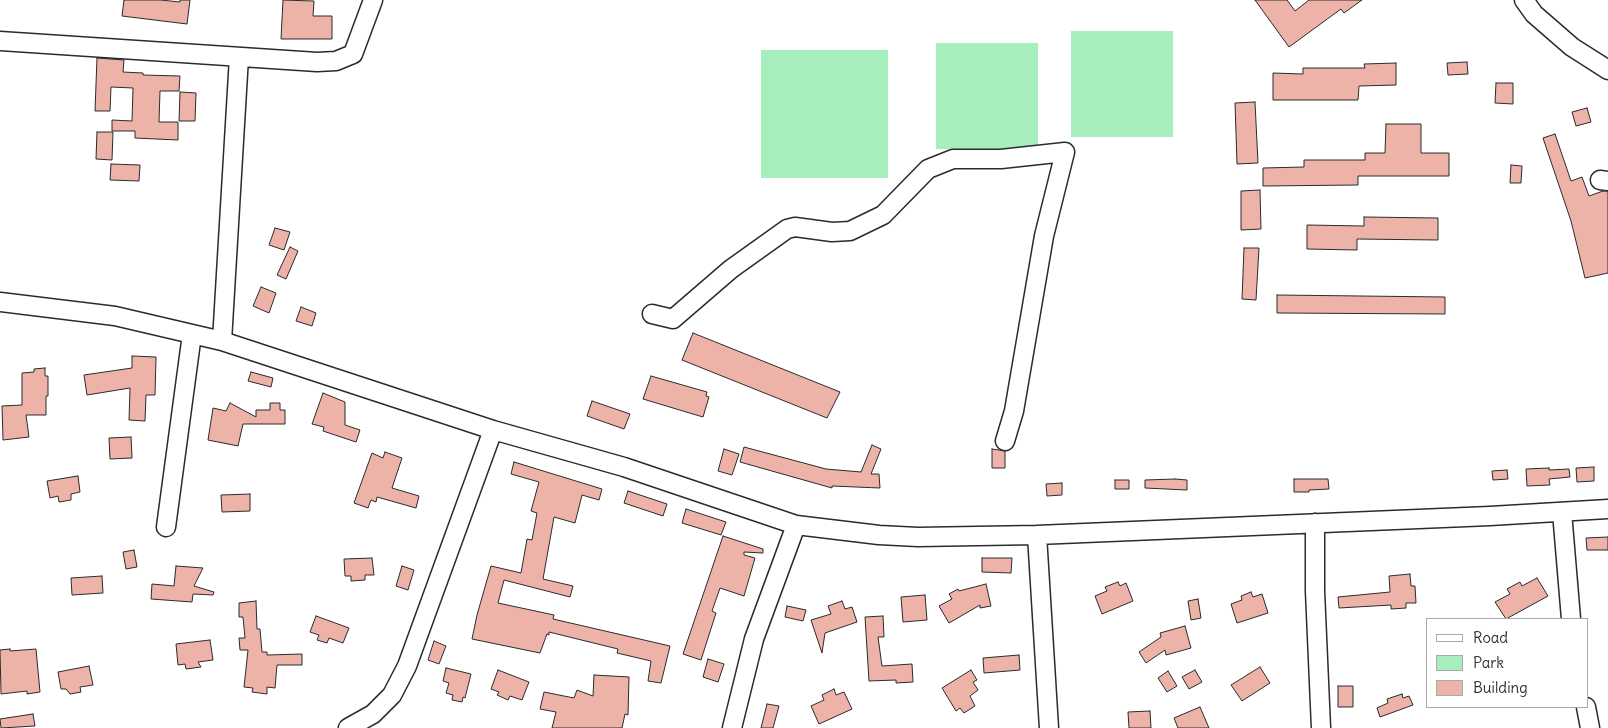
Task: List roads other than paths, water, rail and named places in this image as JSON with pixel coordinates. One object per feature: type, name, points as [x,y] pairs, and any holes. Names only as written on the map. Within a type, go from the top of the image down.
[{"type":"street","points":[[0,41],[317,62],[336,60],[353,54],[373,0]]},
{"type":"street","points":[[1524,0],[1534,14],[1572,47],[1608,70]]},
{"type":"street","points":[[222,341],[239,57]]},
{"type":"street","points":[[652,314],[673,319],[731,269],[788,229],[795,227],[832,232],[850,231],[883,215],[928,169],[953,159],[1001,159],[1065,152],[1044,236],[1014,411],[1005,440]]},
{"type":"street","points":[[0,302],[115,316],[222,341],[493,430],[624,467],[796,525],[879,535],[918,537],[1037,536],[1608,509]]},
{"type":"street","points":[[166,527],[192,334]]},
{"type":"street","points":[[348,728],[373,714],[392,695],[407,666],[493,430]]},
{"type":"street","points":[[1562,512],[1571,618]]},
{"type":"street","points":[[1315,522],[1315,592],[1321,728]]},
{"type":"street","points":[[732,728],[754,639],[796,525]]},
{"type":"street","points":[[1037,536],[1049,728]]},
{"type":"street","points":[[1586,708],[1590,728]]}]
